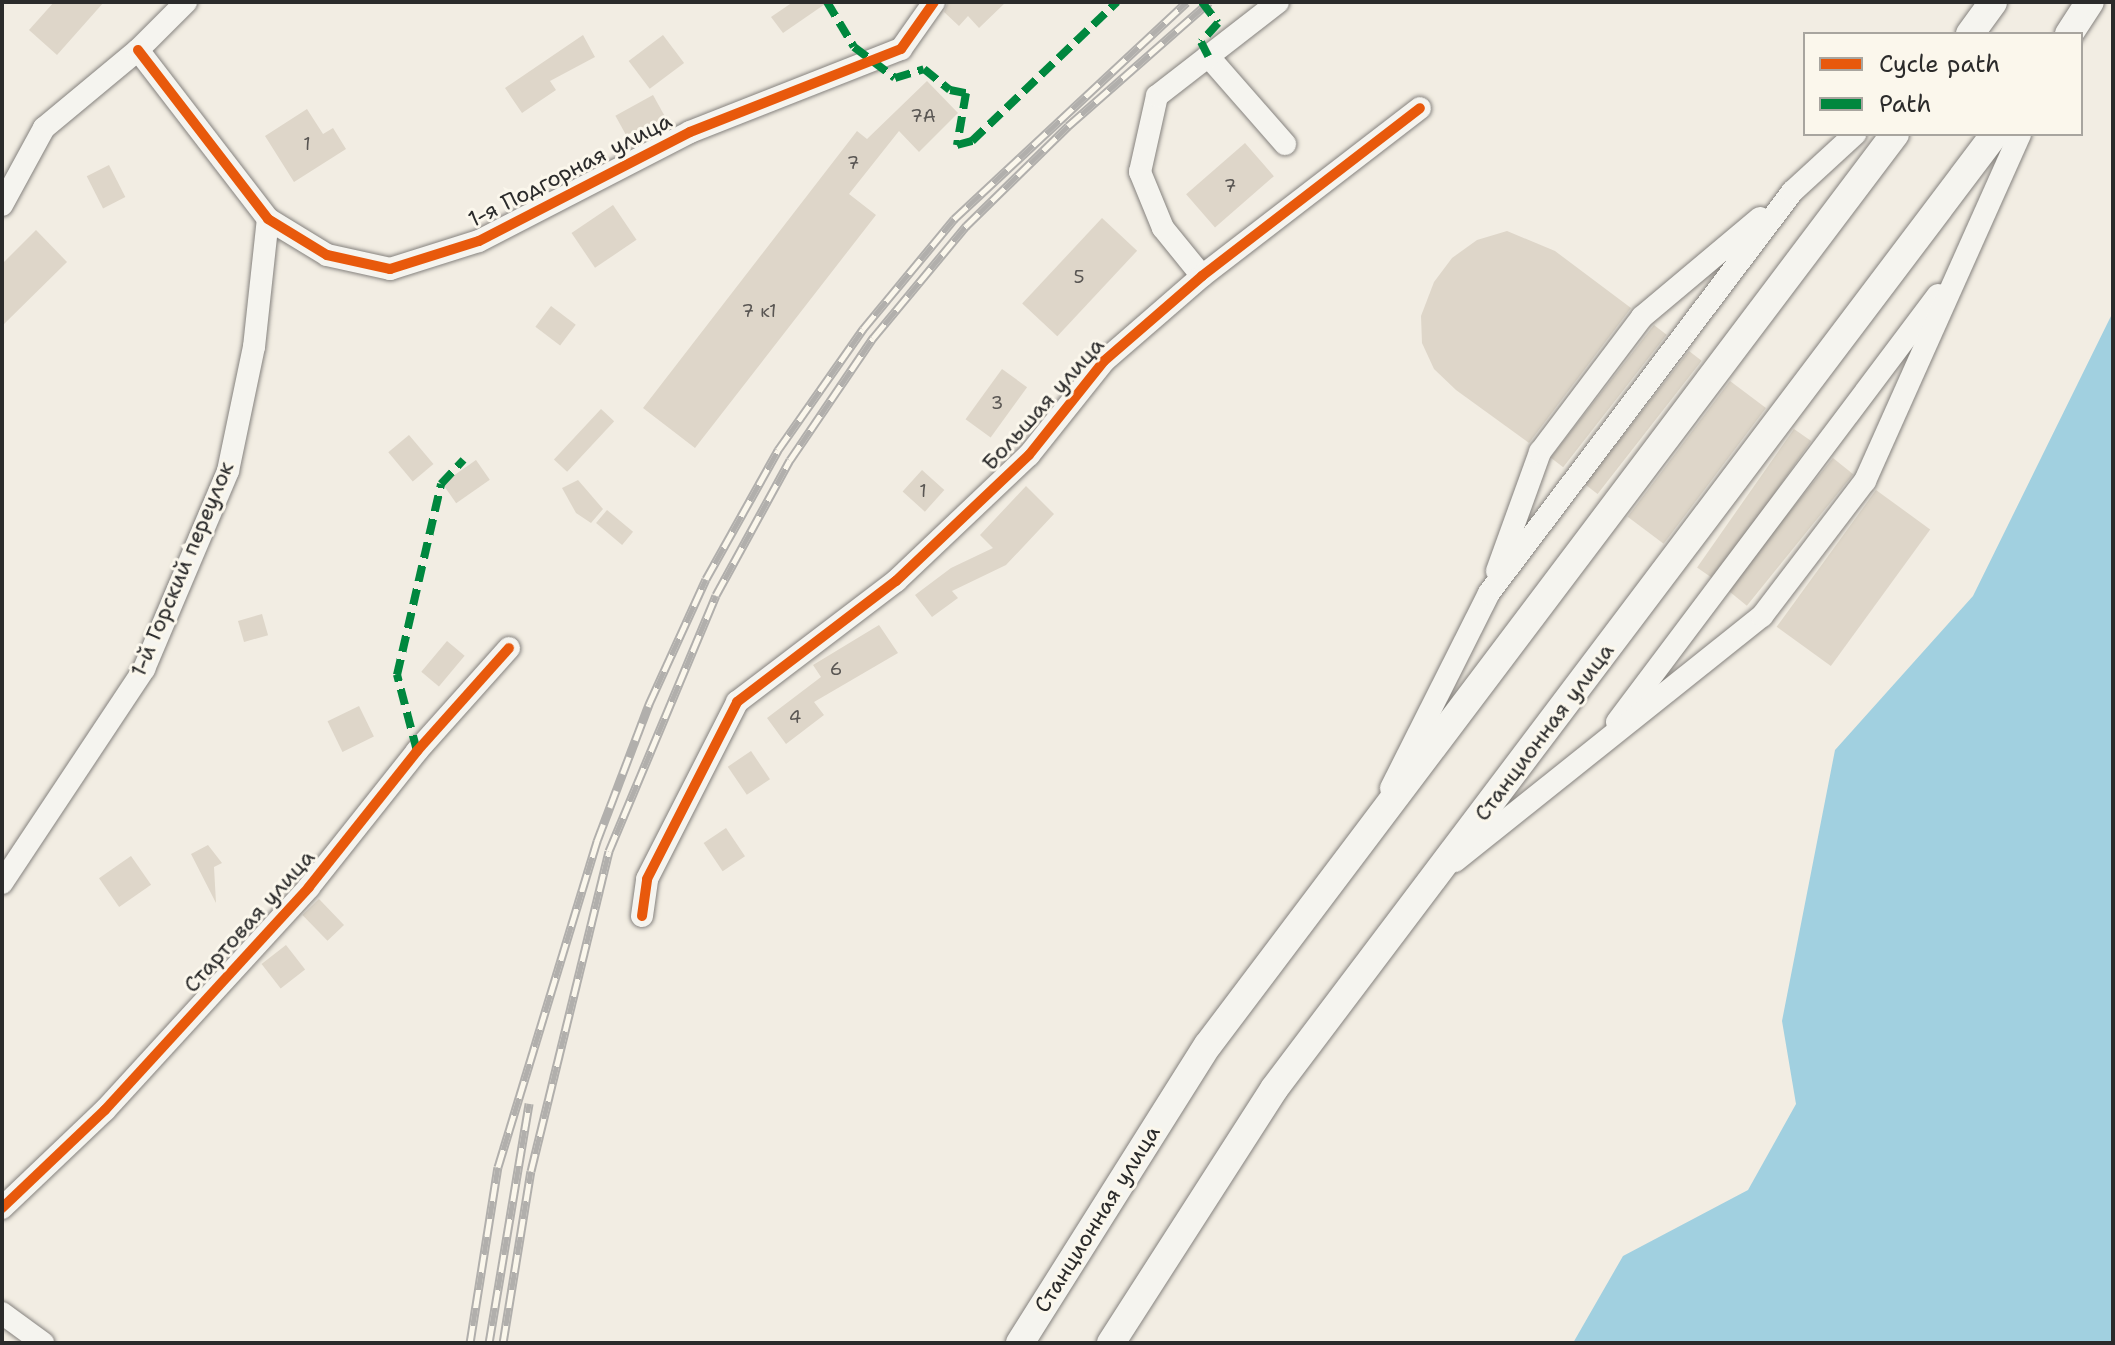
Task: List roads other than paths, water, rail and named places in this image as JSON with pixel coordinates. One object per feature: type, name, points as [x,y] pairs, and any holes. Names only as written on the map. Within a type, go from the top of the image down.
[{"type":"main road","points":[[2070,32],[2090,2]]},
{"type":"main road","name":"Станционная улица","points":[[1020,1343],[1208,1045],[1893,136]]},
{"type":"main road","name":"Станционная улица","points":[[1111,1343],[1274,1089],[1993,136]]},
{"type":"street","points":[[2,205],[44,128],[138,50],[186,2]]},
{"type":"street","name":"1-я Подгорная улица","points":[[138,50],[228,160],[268,219],[327,255],[390,269],[479,241],[690,132],[901,49],[934,2]]},
{"type":"street","points":[[1202,276],[1163,228],[1140,172],[1157,96],[1278,2]]},
{"type":"street","points":[[1965,32],[1983,16]]},
{"type":"street","points":[[1208,56],[1285,144]]},
{"type":"street","name":"Большая улица","points":[[642,916],[647,879],[737,702],[896,581],[1029,455],[1104,361],[1202,276],[1420,108]]},
{"type":"street","points":[[1367,835],[1489,593],[1540,452],[1642,317],[1792,192],[1853,136]]},
{"type":"street","points":[[1432,880],[1762,616],[1865,481],[2019,136]]},
{"type":"street","points":[[1489,593],[1792,192]]},
{"type":"street","name":"1-й Горский переулок","points":[[2,883],[144,669],[228,471],[254,347],[268,219]]},
{"type":"street","points":[[1597,748],[1963,261]]},
{"type":"street","name":"Стартовая улица","points":[[2,1208],[105,1110],[309,887],[417,751],[509,648]]},
{"type":"street","points":[[2,1313],[43,1343]]},
{"type":"water","points":[[2113,312],[2113,1343],[1573,1343],[1623,1256],[1748,1190],[1796,1104],[1782,1021],[1835,750],[1973,596]]},
{"type":"railway","points":[[470,1343],[498,1167],[597,841],[649,704],[706,579],[778,450],[863,329],[954,219],[1187,2]]},
{"type":"railway","points":[[503,1343],[531,1171],[609,851],[716,595],[790,460],[873,338],[966,226],[1068,126],[1209,2]]},
{"type":"railway","points":[[489,1343],[529,1103]]}]
